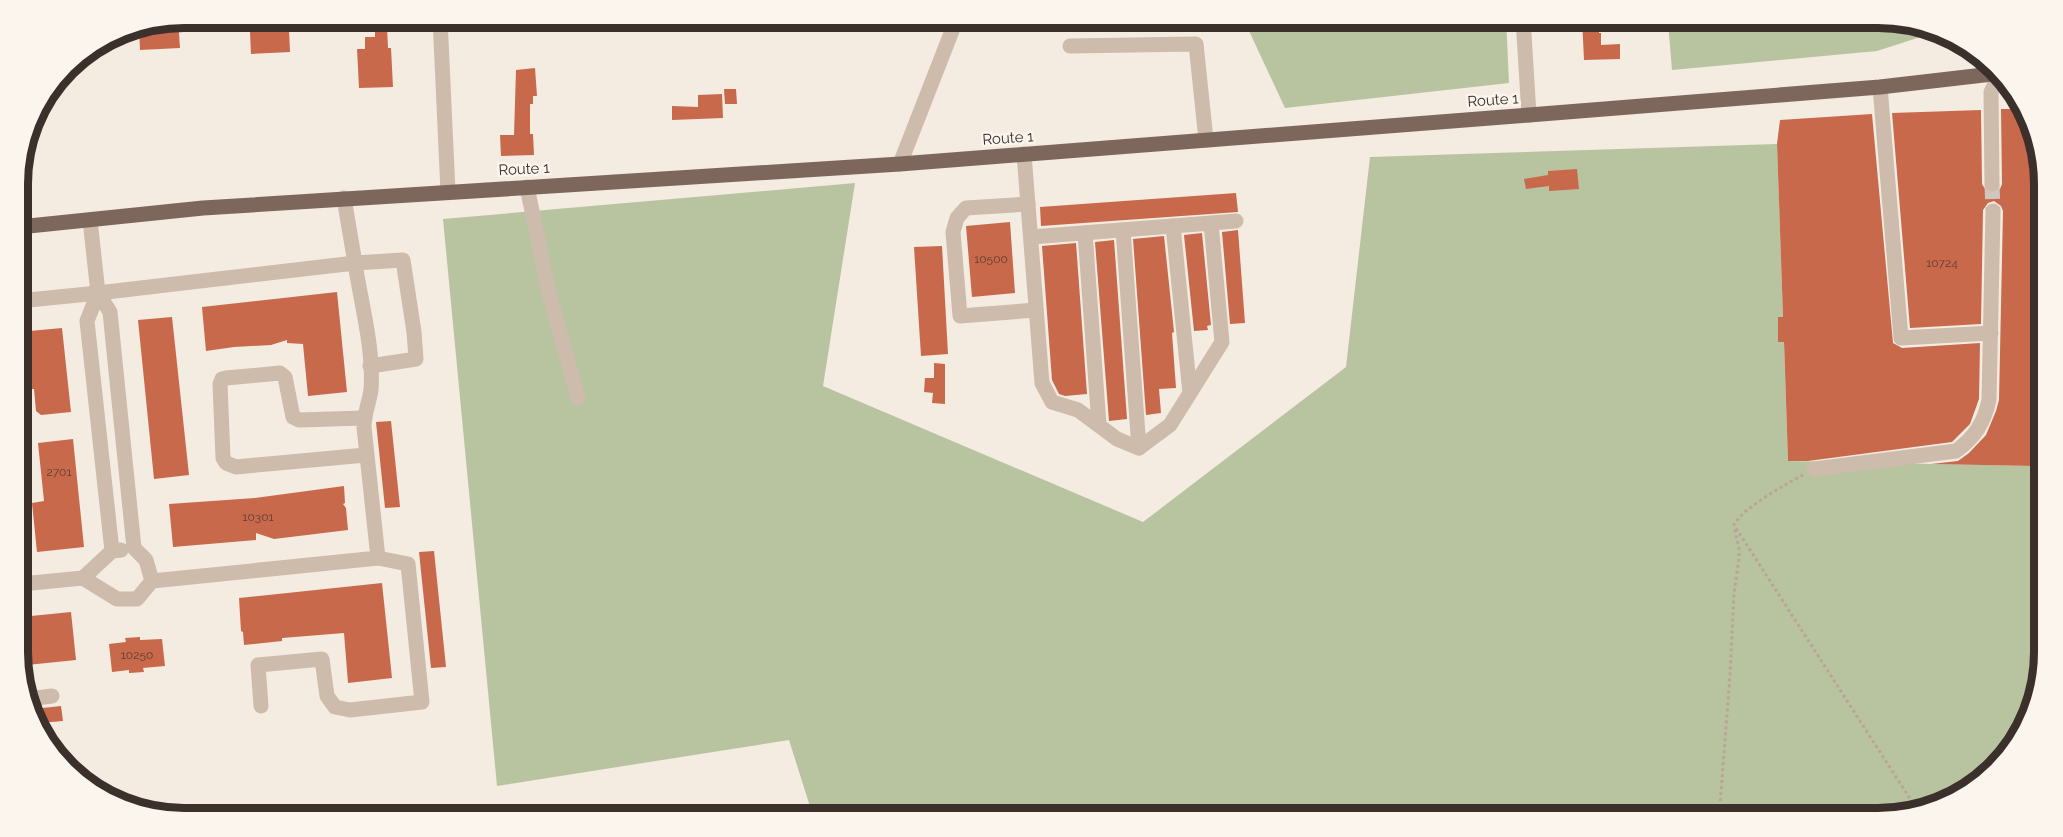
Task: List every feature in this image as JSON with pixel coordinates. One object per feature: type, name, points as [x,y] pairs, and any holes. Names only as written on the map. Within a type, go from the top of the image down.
[{"type":"main road","name":"Route 1","points":[[29,226],[203,208],[900,164],[1783,95],[1989,75]]},
{"type":"street","points":[[1524,28],[1529,115]]},
{"type":"street","points":[[440,29],[448,192]]},
{"type":"street","points":[[900,164],[953,29]]},
{"type":"street","points":[[1070,46],[1196,44],[1206,140]]},
{"type":"street","points":[[1992,184],[1991,92],[1997,83]]},
{"type":"street","points":[[1880,87],[1901,338],[1991,333]]},
{"type":"street","points":[[1024,154],[1042,383],[1052,402],[1078,411],[1117,439],[1139,448]]},
{"type":"street","points":[[527,187],[549,293],[578,398]]},
{"type":"street","points":[[344,198],[370,353],[370,390],[364,418],[378,558]]},
{"type":"street","points":[[1028,204],[966,208],[961,212],[953,231],[960,316],[1036,310]]},
{"type":"street","points":[[1814,469],[1956,451],[1979,429],[1986,416],[1989,400],[1993,211]]},
{"type":"street","points":[[90,220],[98,293],[110,312],[134,548],[146,560],[152,581]]},
{"type":"street","points":[[1030,237],[1236,221]]},
{"type":"street","points":[[1139,448],[1170,425],[1222,342],[1211,224]]},
{"type":"street","points":[[1173,226],[1190,393]]},
{"type":"street","points":[[1123,230],[1139,448]]},
{"type":"street","points":[[1085,233],[1099,425]]},
{"type":"street","points":[[29,300],[355,263],[403,260],[416,359],[370,366]]},
{"type":"street","points":[[98,293],[87,321],[111,551]]},
{"type":"street","points":[[364,418],[299,420],[293,417],[285,376],[280,373],[226,378],[222,379],[220,384],[223,458],[230,465],[236,467],[366,455]]},
{"type":"street","points":[[83,578],[111,551],[134,548]]},
{"type":"street","points":[[28,583],[83,578],[117,599],[137,599],[152,581],[378,558],[408,564],[422,702],[350,711],[335,707],[327,696],[322,659],[258,665],[261,706]]},
{"type":"street","points":[[36,698],[52,696]]},
{"type":"path","points":[[1720,808],[1734,594],[1739,559],[1734,525],[1736,520],[1754,506],[1783,486],[1814,469]]},
{"type":"path","points":[[1734,525],[1914,805]]},
{"type":"green space","points":[[1248,28],[1506,28],[1509,83],[1285,108]]},
{"type":"green space","points":[[1669,28],[1878,28],[1909,31],[1925,36],[1877,51],[1672,70]]},
{"type":"green space","points":[[1777,144],[1788,461],[2034,466],[2032,683],[2018,721],[1996,755],[1973,776],[1938,797],[1909,806],[1889,808],[811,808],[789,740],[497,786],[443,219],[855,183],[823,386],[1143,522],[1346,367],[1370,157]]},
{"type":"building","points":[[1162,28],[1211,28],[1211,29],[1162,31]]},
{"type":"building","points":[[1582,28],[1599,28],[1601,45],[1620,44],[1620,59],[1584,60]]},
{"type":"building","points":[[179,29],[180,48],[140,50],[139,35],[154,31]]},
{"type":"building","points":[[375,29],[387,29],[388,48],[391,48],[393,87],[359,88],[357,49],[365,49],[365,37],[375,37]]},
{"type":"building","points":[[289,30],[290,52],[251,54],[250,32]]},
{"type":"building","points":[[535,68],[537,96],[533,96],[533,104],[530,104],[530,134],[533,134],[534,155],[501,156],[500,135],[514,135],[516,70]]},
{"type":"building","points":[[724,89],[736,89],[737,104],[725,104]]},
{"type":"building","points":[[722,94],[723,118],[672,120],[672,106],[698,107],[698,95]]},
{"type":"building","points":[[2001,109],[2015,109],[2023,125],[2033,164],[2034,466],[1931,464],[1958,461],[1969,453],[1986,435],[1996,411],[1999,400],[2003,211],[2001,206],[1994,201],[1988,203],[1983,210],[1981,324],[1910,328],[1892,113],[1981,110],[1982,184],[1987,192],[1993,194],[2000,189],[2002,184]]},
{"type":"building","points":[[1872,114],[1893,343],[1902,348],[1980,343],[1979,399],[1970,424],[1952,442],[1808,461],[1788,461],[1784,342],[1778,342],[1778,317],[1783,317],[1777,144],[1780,120]]},
{"type":"building","points":[[1577,169],[1579,189],[1549,191],[1549,186],[1526,189],[1524,179],[1548,175],[1548,171]]},
{"type":"building","points":[[1236,193],[1238,212],[1041,226],[1040,207]]},
{"type":"building","points":[[1010,222],[1015,293],[972,297],[966,226]]},
{"type":"building","points":[[1238,230],[1245,323],[1230,324],[1222,232]]},
{"type":"building","points":[[1202,233],[1211,325],[1207,326],[1208,330],[1194,331],[1184,235]]},
{"type":"building","points":[[1164,236],[1174,332],[1172,333],[1176,388],[1159,389],[1161,413],[1146,415],[1133,239]]},
{"type":"building","points":[[1114,240],[1127,419],[1109,421],[1095,242]]},
{"type":"building","points":[[1076,243],[1087,394],[1065,396],[1059,394],[1052,380],[1042,246]]},
{"type":"building","points":[[942,246],[948,354],[921,356],[914,247]]},
{"type":"building","points":[[337,292],[347,392],[308,396],[303,344],[287,343],[287,340],[271,345],[206,351],[202,307]]},
{"type":"building","points":[[172,317],[189,475],[154,479],[138,320]]},
{"type":"building","points":[[62,328],[71,412],[41,415],[36,411],[34,389],[29,389],[29,331]]},
{"type":"building","points":[[934,363],[945,364],[945,404],[932,403],[933,393],[924,392],[925,378],[934,378]]},
{"type":"building","points":[[391,421],[400,507],[385,508],[376,422]]},
{"type":"building","points":[[73,439],[84,547],[37,552],[32,503],[44,501],[38,443]]},
{"type":"building","points":[[344,486],[345,503],[343,504],[346,508],[348,530],[274,539],[256,533],[256,540],[173,547],[169,504],[255,498]]},
{"type":"building","points":[[434,551],[446,667],[431,668],[419,552]]},
{"type":"building","points":[[382,583],[392,678],[348,683],[344,633],[282,638],[282,641],[244,645],[239,598]]},
{"type":"building","points":[[71,612],[76,660],[29,665],[28,616]]},
{"type":"building","points":[[140,637],[140,640],[162,639],[165,666],[143,668],[144,672],[129,673],[129,670],[112,672],[109,644],[126,642],[125,638]]},
{"type":"building","points":[[61,706],[63,721],[46,722],[39,708]]},
{"type":"tunnel","points":[[1992,184],[1993,211]]}]
